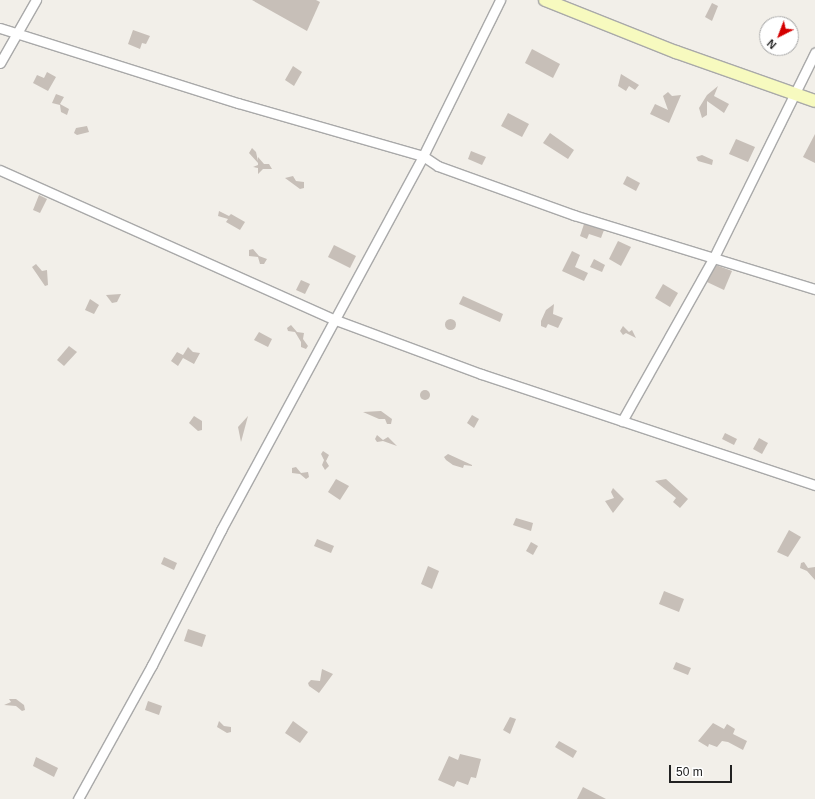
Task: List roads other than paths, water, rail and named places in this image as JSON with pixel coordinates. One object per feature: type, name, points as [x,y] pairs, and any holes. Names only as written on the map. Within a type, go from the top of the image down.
[{"type":"street","points":[[0,63],[36,0]]},
{"type":"street","points":[[78,799],[423,156],[500,0]]},
{"type":"street","points":[[545,0],[676,52],[796,93],[815,101]]},
{"type":"street","points":[[0,28],[238,103],[423,156],[438,166],[567,213],[815,289]]},
{"type":"street","points":[[622,420],[714,257],[815,53]]},
{"type":"street","points":[[0,170],[336,320],[481,374],[815,485]]}]
